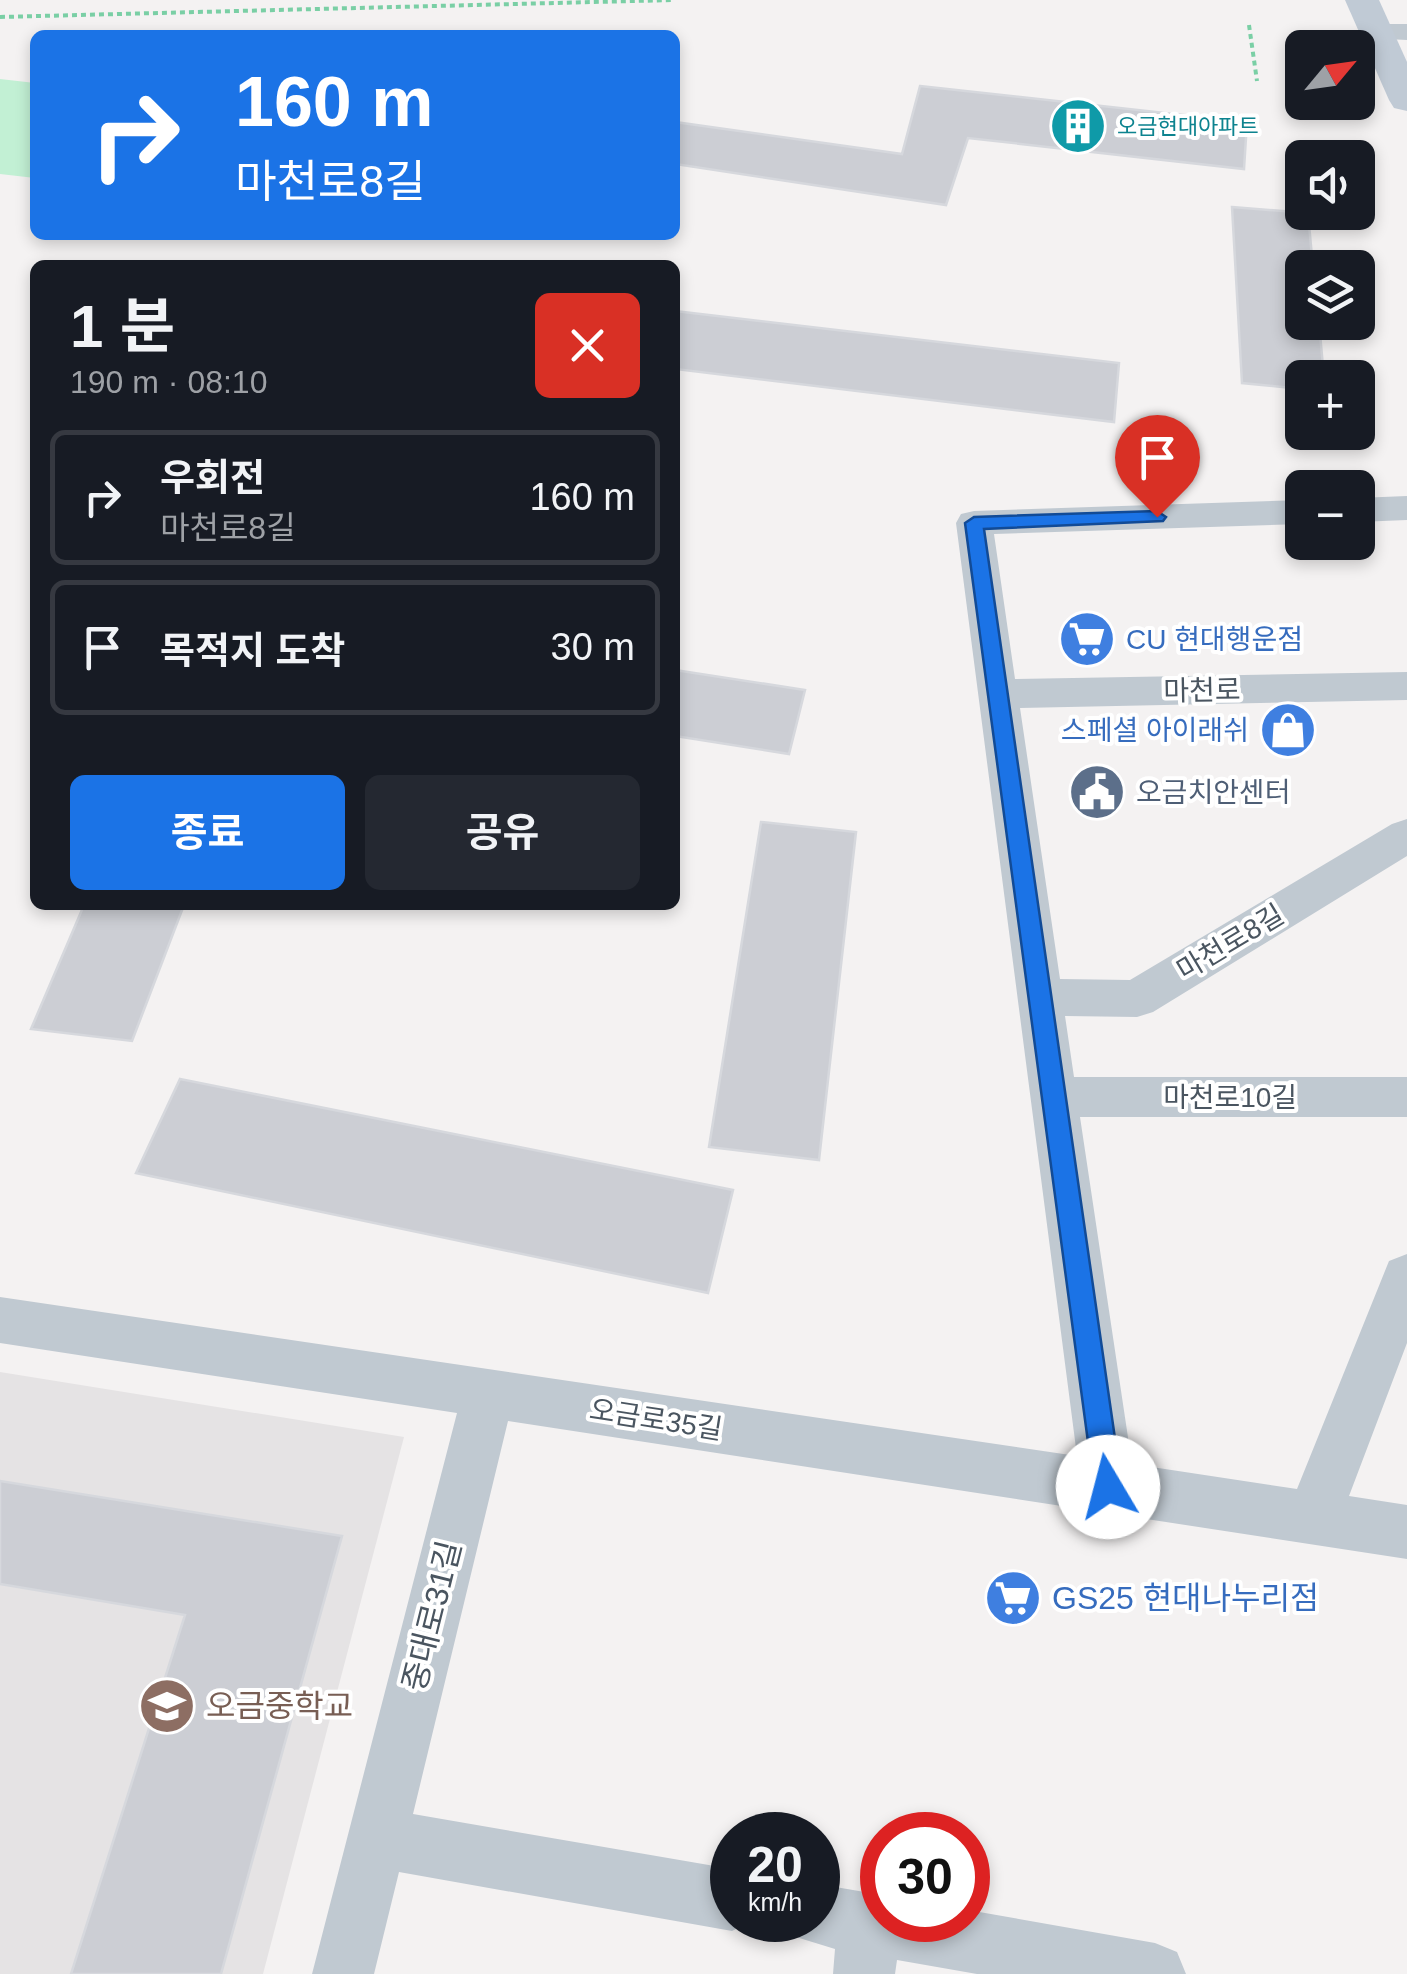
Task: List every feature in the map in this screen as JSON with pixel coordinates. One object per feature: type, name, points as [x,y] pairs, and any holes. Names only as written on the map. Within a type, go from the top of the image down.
[{"type":"street","points":[[1362,0],[1392,32],[1407,100]]},
{"type":"street","points":[[1375,509],[1407,508]]},
{"type":"street","points":[[1108,1487],[974,523],[1285,513]]},
{"type":"street","name":"마천로","points":[[998,694],[1401,697]]},
{"type":"street","name":"마천로8길","points":[[1040,998],[1136,999],[1407,835]]},
{"type":"street","name":"마천로10길","points":[[1054,1097],[1407,1097]]},
{"type":"street","points":[[1313,1518],[1407,1278]]},
{"type":"street","name":"오금로35길","points":[[0,1320],[1407,1532]]},
{"type":"street","name":"중대로31길","points":[[344,1974],[488,1394]]},
{"type":"street","points":[[376,1838],[710,1896]]},
{"type":"street","points":[[850,1938],[1155,1974]]},
{"type":"path","points":[[0,18],[673,0]]},
{"type":"path","points":[[1250,25],[1257,82]]},
{"type":"shaded area","name":"오금중학교","points":[[0,1372],[404,1437],[263,1974],[0,1974]]},
{"type":"green space","points":[[0,79],[30,82],[30,177],[0,174]]},
{"type":"building","points":[[920,86],[1247,122],[1244,169],[968,138],[946,205],[680,165],[680,123],[902,154]]},
{"type":"building","name":"오금현대아파트","points":[[1232,207],[1285,211],[1285,230],[1310,230],[1311,250],[1285,250],[1285,340],[1321,340],[1322,360],[1285,360],[1285,387],[1242,383]]},
{"type":"building","points":[[680,312],[1119,363],[1114,422],[680,370]]},
{"type":"building","points":[[680,671],[805,690],[789,754],[680,737]]},
{"type":"building","points":[[761,822],[856,832],[819,1160],[709,1147]]},
{"type":"building","points":[[82,910],[182,910],[132,1041],[31,1029]]},
{"type":"building","points":[[180,1079],[733,1190],[708,1293],[136,1173]]},
{"type":"building","points":[[0,1481],[342,1536],[221,1974],[71,1974],[185,1615],[0,1584]]},
{"type":"place","name":"오금현대아파트","points":[[1078,126]]},
{"type":"place","name":"CU 현대행운점","points":[[1087,639]]},
{"type":"place","name":"스페셜 아이래쉬","points":[[1288,730]]},
{"type":"place","name":"오금치안센터","points":[[1097,792]]},
{"type":"place","name":"GS25 현대나누리점","points":[[1013,1598]]},
{"type":"place","name":"오금중학교","points":[[167,1706]]},
{"type":"route","points":[[1108,1487],[974,523],[1157,517]]}]
